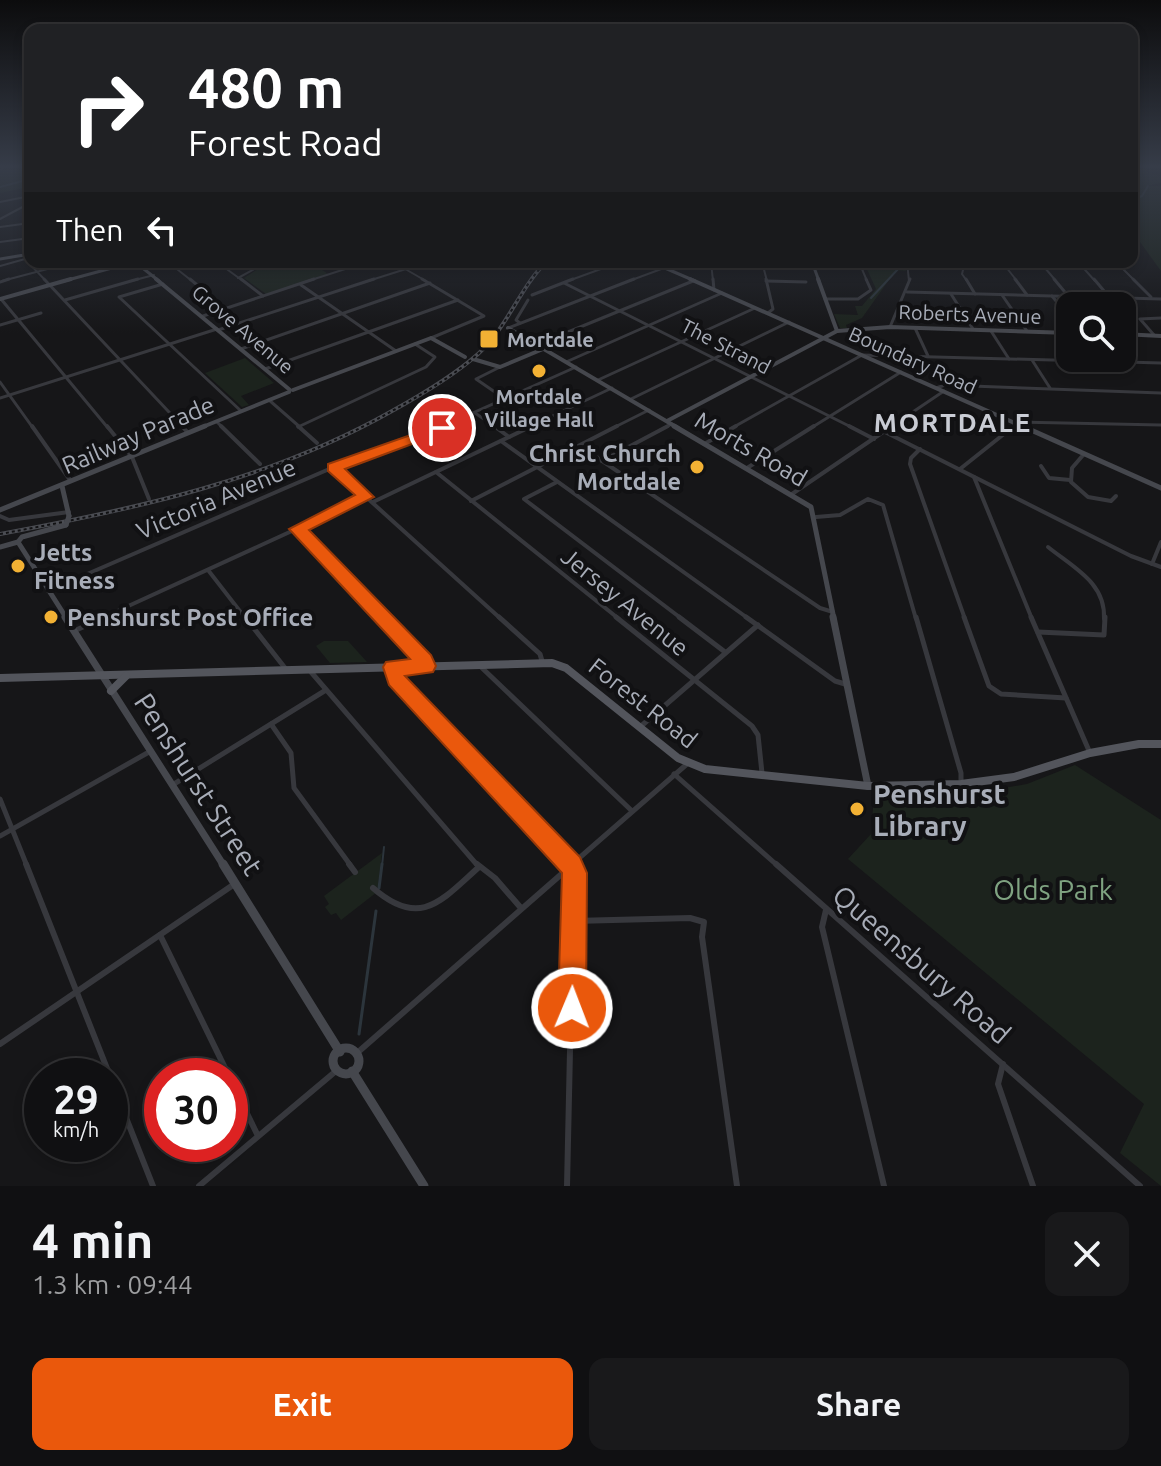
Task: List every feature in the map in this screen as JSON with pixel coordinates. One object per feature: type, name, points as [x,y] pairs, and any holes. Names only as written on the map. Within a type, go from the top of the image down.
[{"type":"main road","name":"Forest Road","points":[[0,678],[542,662],[566,668],[687,764],[868,786],[961,784],[1014,777],[1090,753],[1161,744]]},
{"type":"main road","points":[[111,691],[128,675]]},
{"type":"street","points":[[0,227],[24,224]]},
{"type":"street","points":[[0,242],[24,239]]},
{"type":"street","points":[[0,259],[24,256]]},
{"type":"street","points":[[0,266],[24,257]]},
{"type":"street","points":[[35,268],[189,433]]},
{"type":"street","points":[[0,282],[52,268]]},
{"type":"street","points":[[114,268],[0,299],[132,457],[149,499]]},
{"type":"street","name":"Grove Avenue","points":[[144,268],[291,391]]},
{"type":"street","points":[[175,268],[226,309]]},
{"type":"street","points":[[225,268],[264,297]]},
{"type":"street","points":[[238,278],[256,268]]},
{"type":"street","points":[[203,316],[350,268]]},
{"type":"street","points":[[532,295],[604,268]]},
{"type":"street","points":[[508,328],[664,268]]},
{"type":"street","name":"Boundary Road","points":[[664,268],[1161,488]]},
{"type":"street","points":[[712,268],[714,290]]},
{"type":"street","points":[[763,268],[773,309],[768,313]]},
{"type":"street","points":[[814,268],[837,331]]},
{"type":"street","points":[[825,299],[858,299],[871,290],[862,268]]},
{"type":"street","points":[[890,327],[907,292],[909,268]]},
{"type":"street","points":[[964,268],[962,275],[975,294]]},
{"type":"street","points":[[1006,268],[1027,296]]},
{"type":"street","points":[[1045,268],[1065,292]]},
{"type":"street","points":[[1083,268],[1105,292]]},
{"type":"street","points":[[1122,268],[1152,299]]},
{"type":"street","points":[[0,398],[406,269],[458,300]]},
{"type":"street","points":[[65,300],[154,275]]},
{"type":"street","points":[[536,345],[693,281]]},
{"type":"street","points":[[766,281],[806,282]]},
{"type":"street","points":[[164,283],[119,297],[241,411]]},
{"type":"street","points":[[241,349],[430,283]]},
{"type":"street","name":"The Strand","points":[[564,283],[874,439]]},
{"type":"street","points":[[301,285],[396,351]]},
{"type":"street","points":[[907,292],[1056,296]]},
{"type":"street","points":[[566,362],[722,293]]},
{"type":"street","points":[[951,294],[973,330]]},
{"type":"street","points":[[1002,295],[1027,331]]},
{"type":"street","points":[[1052,296],[1056,301]]},
{"type":"street","points":[[1136,299],[1161,299]]},
{"type":"street","points":[[265,369],[458,300]]},
{"type":"street","name":"Railway Parade","points":[[0,513],[241,411],[484,317],[458,300]]},
{"type":"street","points":[[520,323],[516,321],[528,300]]},
{"type":"street","points":[[598,380],[755,308]]},
{"type":"street","points":[[0,325],[41,313]]},
{"type":"street","points":[[1154,335],[1140,319],[1161,318]]},
{"type":"street","points":[[631,399],[789,322]]},
{"type":"street","name":"Roberts Avenue","points":[[669,422],[837,331],[890,327],[1056,332]]},
{"type":"street","name":"Morts Road","points":[[508,328],[809,505],[816,517],[868,786]]},
{"type":"street","points":[[915,328],[928,356]]},
{"type":"street","points":[[991,331],[1009,359]]},
{"type":"street","points":[[1136,334],[1161,336]]},
{"type":"street","points":[[431,338],[465,357]]},
{"type":"street","points":[[298,427],[426,367],[435,357],[415,344]]},
{"type":"street","points":[[505,399],[476,379],[543,349]]},
{"type":"street","points":[[706,443],[862,355],[1161,363]]},
{"type":"street","points":[[473,359],[500,367]]},
{"type":"street","points":[[1032,360],[1051,389]]},
{"type":"street","name":"Victoria Avenue","points":[[48,591],[364,454],[404,444],[576,367]]},
{"type":"street","points":[[747,468],[901,372]]},
{"type":"street","points":[[0,382],[72,482]]},
{"type":"street","points":[[373,502],[612,388]]},
{"type":"street","points":[[936,388],[1161,393]]},
{"type":"street","points":[[792,494],[944,391]]},
{"type":"street","points":[[269,400],[317,443]]},
{"type":"street","points":[[471,501],[649,410]]},
{"type":"street","points":[[475,413],[509,437]]},
{"type":"street","points":[[960,469],[1020,420],[1161,425]]},
{"type":"street","points":[[217,422],[260,464]]},
{"type":"street","points":[[602,461],[669,422]]},
{"type":"street","points":[[885,432],[1161,567]]},
{"type":"street","points":[[501,441],[835,681],[847,685]]},
{"type":"street","points":[[580,446],[820,608],[833,612]]},
{"type":"street","points":[[920,449],[911,458],[910,464],[989,686],[1001,694],[1066,698]]},
{"type":"street","points":[[1070,480],[1072,468],[1084,454]]},
{"type":"street","points":[[1041,466],[1045,477],[1070,480],[1080,492],[1098,501],[1111,501],[1116,496]]},
{"type":"street","points":[[334,468],[540,654],[542,662]]},
{"type":"street","name":"Jersey Avenue","points":[[436,472],[756,731],[762,775]]},
{"type":"street","points":[[974,477],[1090,753]]},
{"type":"street","points":[[559,481],[524,499],[725,652]]},
{"type":"street","points":[[0,547],[18,542],[22,537],[66,525],[69,514],[62,486]]},
{"type":"street","points":[[74,631],[366,497]]},
{"type":"street","points":[[816,517],[840,515],[868,499],[883,505],[961,773],[961,784]]},
{"type":"street","points":[[0,513],[9,520],[69,514]]},
{"type":"street","points":[[298,529],[422,658],[426,666]]},
{"type":"street","name":"Penshurst Street","points":[[18,542],[101,676],[174,784],[340,1052]]},
{"type":"street","points":[[1152,564],[1161,542]]},
{"type":"street","points":[[1038,632],[1104,635],[1105,602],[1097,586],[1048,547]]},
{"type":"street","points":[[208,570],[281,659],[285,670]]},
{"type":"street","points":[[640,727],[758,625]]},
{"type":"street","points":[[478,664],[632,811]]},
{"type":"street","points":[[488,674],[488,668],[493,664]]},
{"type":"street","points":[[393,667],[396,680],[571,866],[574,873],[567,1186]]},
{"type":"street","points":[[309,669],[479,867],[495,878],[521,908]]},
{"type":"street","points":[[174,784],[326,690]]},
{"type":"street","points":[[271,724],[291,753],[294,788],[355,872]]},
{"type":"street","points":[[0,836],[152,751]]},
{"type":"street","points":[[336,1071],[345,1075],[352,1071],[357,1065],[357,1053],[687,764]]},
{"type":"street","name":"Queensbury Road","points":[[674,774],[1140,1186]]},
{"type":"street","points":[[0,799],[103,1058]]},
{"type":"street","points":[[373,888],[396,908],[420,910],[437,903],[479,867]]},
{"type":"street","points":[[0,1044],[235,884]]},
{"type":"street","points":[[826,910],[822,927],[884,1186]]},
{"type":"street","points":[[574,921],[690,918],[704,922],[702,937],[737,1186]]},
{"type":"street","points":[[160,935],[220,1058]]},
{"type":"street","points":[[336,1071],[335,1059],[340,1052],[351,1048],[357,1053]]},
{"type":"street","points":[[1003,1064],[998,1084],[1033,1186]]},
{"type":"street","points":[[199,1186],[336,1071]]},
{"type":"street","points":[[352,1071],[424,1186]]},
{"type":"street","points":[[248,1116],[258,1136]]},
{"type":"street","points":[[128,1122],[153,1186]]},
{"type":"green space","points":[[1138,222],[1161,222],[1161,271],[1140,242]]},
{"type":"green space","points":[[260,268],[321,268],[328,274],[266,294],[244,278]]},
{"type":"green space","points":[[866,268],[905,268],[906,271],[896,270],[862,318],[846,325],[847,328],[840,328],[834,314],[858,315],[855,306],[862,306],[876,289]]},
{"type":"green space","points":[[245,358],[274,383],[241,396],[249,405],[242,407],[205,373]]},
{"type":"green space","points":[[324,641],[348,641],[367,662],[330,663],[316,646]]},
{"type":"green space","name":"Olds Park","points":[[1075,765],[1161,820],[1161,1186],[1120,1153],[1144,1104],[848,859],[871,834],[874,795],[992,790],[1027,784]]},
{"type":"green space","points":[[382,853],[377,892],[341,920],[336,913],[331,915],[325,907],[329,904],[324,896]]},
{"type":"waterway","points":[[871,298],[899,268]]},
{"type":"waterway","points":[[382,866],[384,847]]},
{"type":"waterway","points":[[379,888],[382,864]]},
{"type":"waterway","points":[[359,1034],[376,911]]},
{"type":"railway","points":[[0,534],[101,514],[201,489],[250,474],[346,435],[425,392],[478,354],[541,268]]},
{"type":"place","name":"Mortdale","points":[[489,339]]},
{"type":"place","name":"Mortdale Village Hall","points":[[539,371]]},
{"type":"place","name":"Christ Church Mortdale","points":[[697,467]]},
{"type":"place","name":"Jetts Fitness","points":[[18,566]]},
{"type":"place","name":"Penshurst Post Office","points":[[51,617]]},
{"type":"place","name":"Penshurst Library","points":[[857,809]]},
{"type":"district","name":"MORTDALE","points":[[953,422]]},
{"type":"route","points":[[442,428],[404,444],[364,454],[334,468],[366,497],[298,529],[424,661],[426,666],[393,667],[396,680],[571,866],[574,873],[572,1008]]}]
